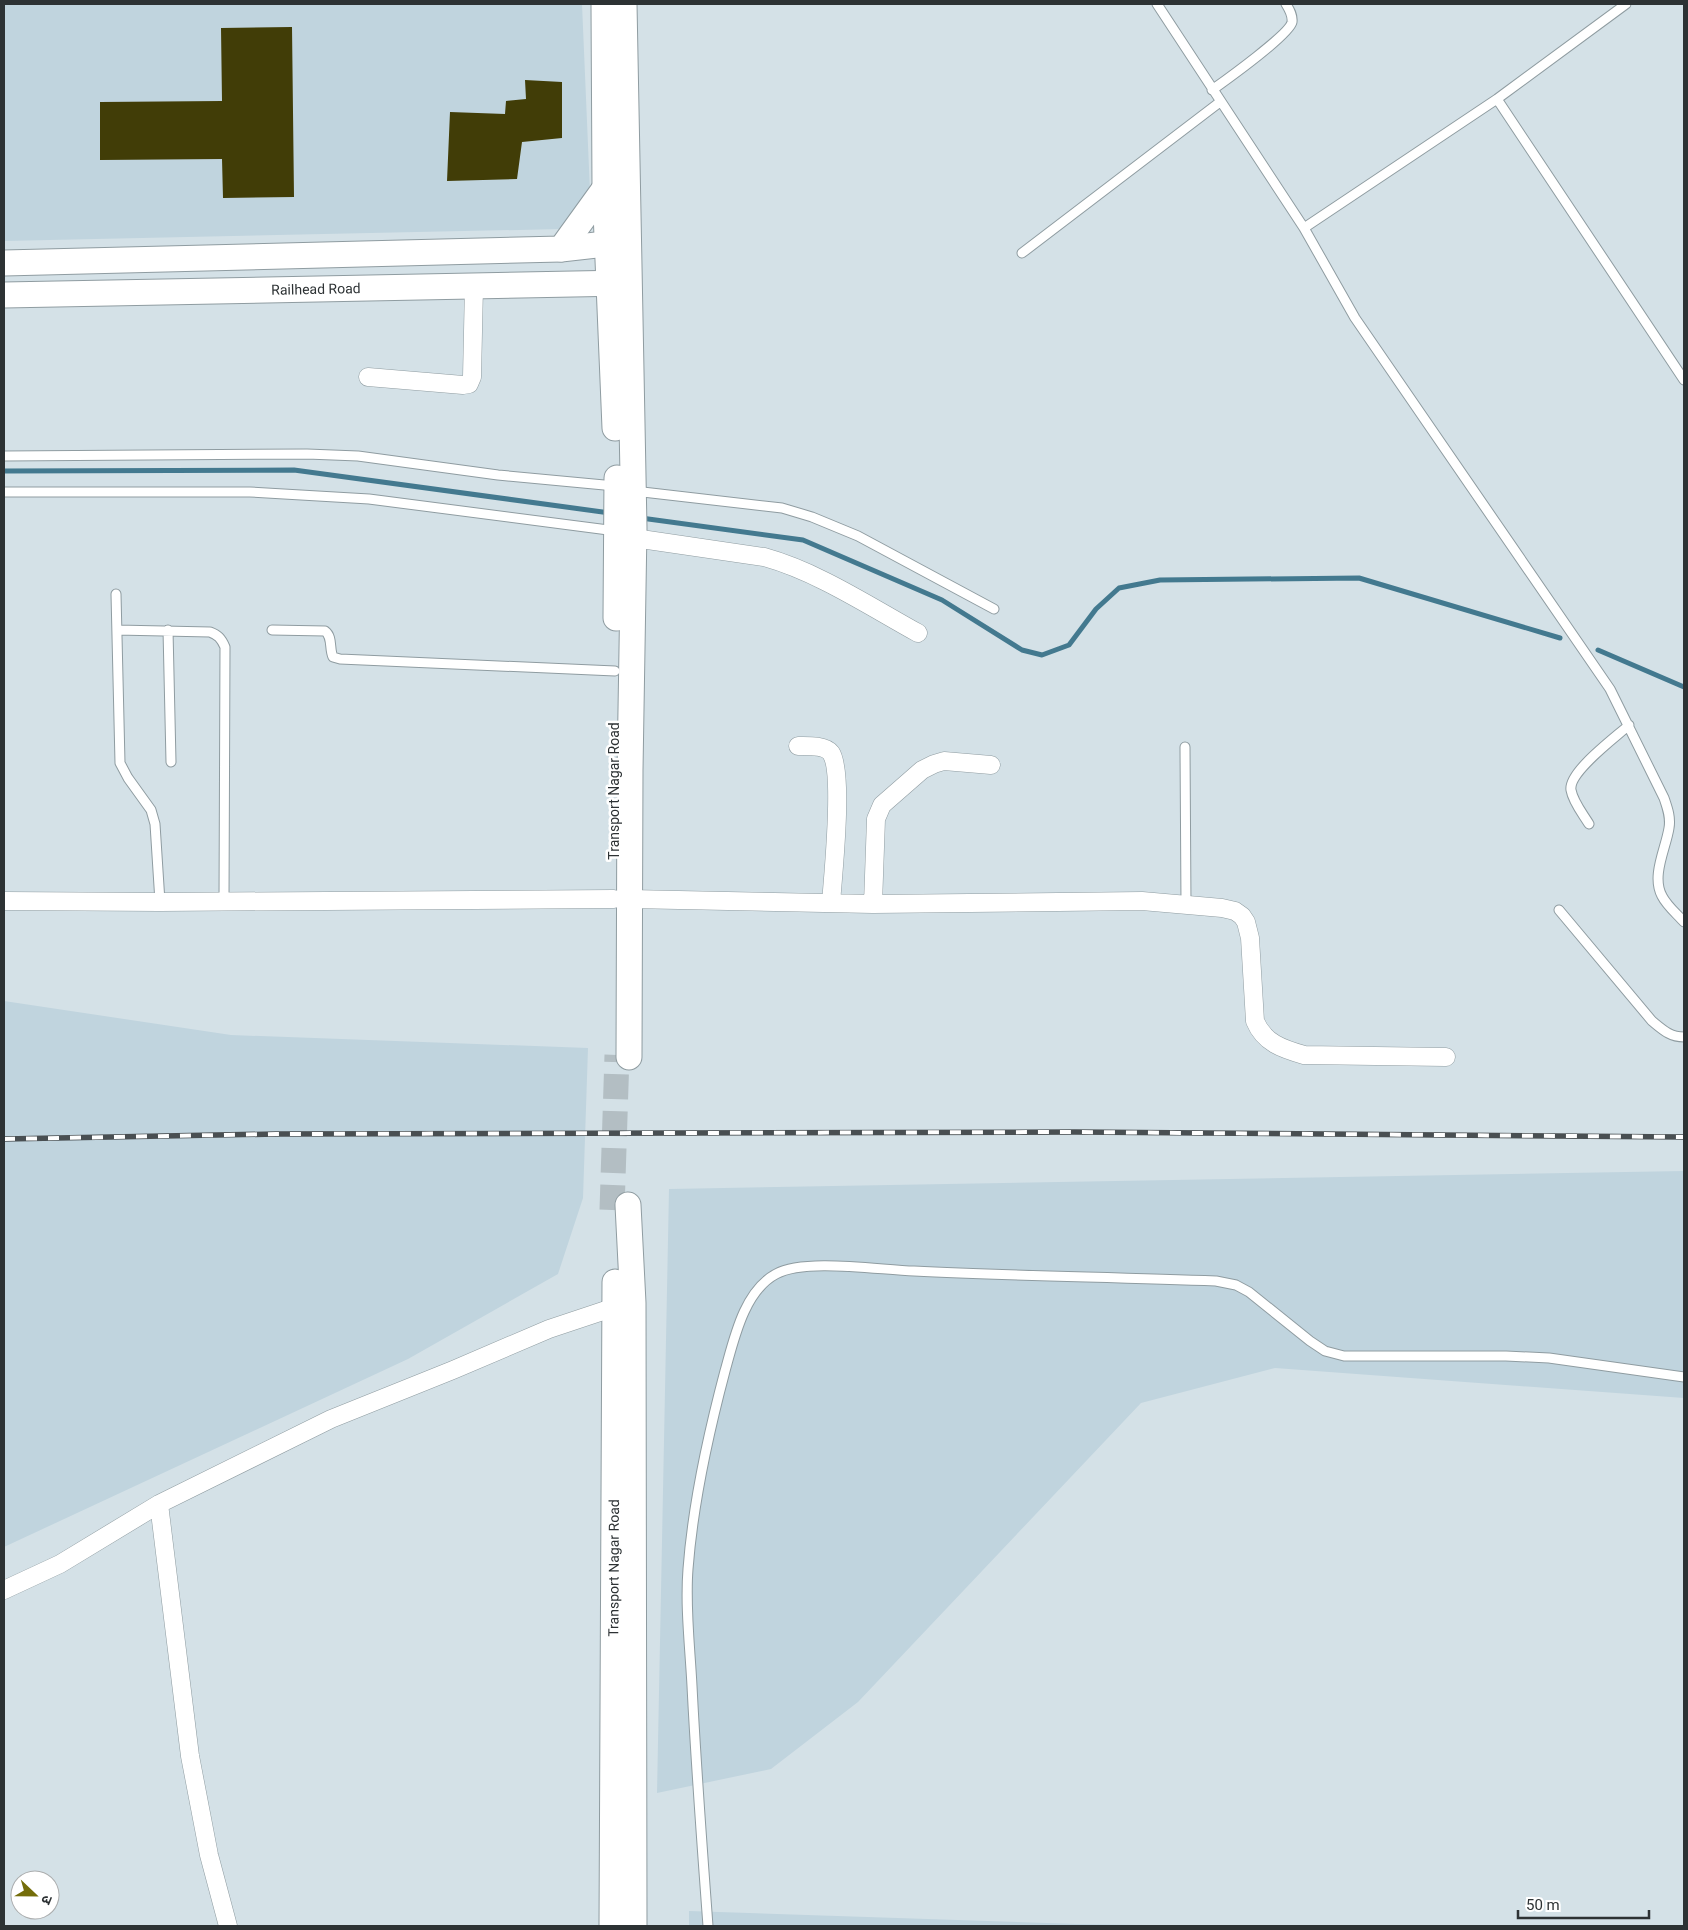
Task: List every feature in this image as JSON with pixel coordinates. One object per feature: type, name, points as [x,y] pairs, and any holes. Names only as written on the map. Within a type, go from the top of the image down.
[{"type":"main road","points":[[604,4],[605,188],[618,243]]},
{"type":"main road","points":[[622,899],[625,492],[618,243],[624,4]]},
{"type":"main road","points":[[561,249],[605,188]]},
{"type":"main road","points":[[4,263],[561,249],[618,243]]},
{"type":"main road","points":[[619,283],[611,319],[625,492]]},
{"type":"main road","name":"Railhead Road","points":[[4,295],[619,283]]},
{"type":"main road","points":[[567,284],[611,319]]},
{"type":"main road","name":"Transport Nagar Road","points":[[623,1056],[622,899],[615,671],[625,531]]},
{"type":"main road","name":"Transport Nagar Road","points":[[620,1207],[625,1304],[634,1926]]},
{"type":"main road","name":"Transport Nagar Road","points":[[612,1926],[625,1304]]},
{"type":"street","points":[[368,376],[417,382],[469,384],[472,377],[474,286]]},
{"type":"street","points":[[625,531],[776,560],[800,569],[918,633]]},
{"type":"street","points":[[798,746],[826,749],[831,754],[835,767],[838,792],[831,903]]},
{"type":"street","points":[[873,904],[876,819],[882,805],[922,770],[934,764],[944,761],[991,765]]},
{"type":"street","points":[[4,901],[160,902],[622,899],[873,904],[1142,900],[1186,904],[1222,908],[1242,916],[1246,922],[1250,938],[1255,1021],[1259,1030],[1268,1040],[1283,1049],[1304,1055],[1446,1057]]},
{"type":"street","points":[[4,1590],[60,1564],[159,1504],[331,1419],[549,1329],[625,1304]]},
{"type":"street","points":[[159,1504],[190,1756],[210,1855],[228,1926]]},
{"type":"lane","points":[[1157,4],[1304,228],[1355,318],[1610,689],[1654,774],[1669,812],[1670,826],[1659,874],[1658,887],[1662,896],[1684,922]]},
{"type":"lane","points":[[1212,90],[1290,27],[1292,21],[1291,14],[1286,4]]},
{"type":"lane","points":[[1304,228],[1497,98],[1626,4]]},
{"type":"lane","points":[[1497,98],[1684,380]]},
{"type":"lane","points":[[1022,253],[1220,102]]},
{"type":"lane","points":[[4,456],[307,454],[358,456],[625,492],[782,508],[812,517],[858,536],[994,609]]},
{"type":"lane","points":[[4,492],[250,492],[369,500],[625,531]]},
{"type":"lane","points":[[116,594],[120,763],[128,778],[151,810],[160,902]]},
{"type":"lane","points":[[117,630],[210,632],[222,638],[225,647],[224,901]]},
{"type":"lane","points":[[168,630],[171,762]]},
{"type":"lane","points":[[272,630],[328,633],[332,654],[340,659],[615,671]]},
{"type":"lane","points":[[1589,824],[1573,796],[1570,788],[1571,782],[1585,764],[1629,725]]},
{"type":"lane","points":[[1185,747],[1186,904]]},
{"type":"lane","points":[[1559,910],[1652,1021],[1674,1037],[1684,1037]]},
{"type":"lane","points":[[708,1926],[693,1714],[688,1570],[696,1504],[711,1423],[737,1327],[756,1291],[775,1274],[800,1266],[808,1266],[1216,1281],[1236,1285],[1249,1292],[1310,1341],[1325,1351],[1344,1356],[1506,1356],[1549,1358],[1684,1377]]},
{"type":"shaded area","points":[[4,4],[582,4],[590,192],[562,229],[4,241]]},
{"type":"shaded area","points":[[4,1001],[231,1035],[588,1048],[583,1198],[558,1274],[408,1359],[4,1547]]},
{"type":"shaded area","points":[[1684,1171],[1684,1398],[1275,1368],[1141,1403],[858,1702],[771,1769],[657,1793],[669,1189]]},
{"type":"shaded area","points":[[689,1911],[1077,1924],[1223,1926],[689,1926]]},
{"type":"building","points":[[292,27],[294,197],[223,198],[222,159],[100,160],[100,102],[222,101],[221,28]]},
{"type":"building","points":[[525,80],[562,82],[562,138],[522,142],[517,179],[447,181],[450,112],[505,114],[506,101],[526,99]]},
{"type":"waterway","points":[[4,471],[294,470],[610,513]]},
{"type":"waterway","points":[[641,518],[803,540],[942,600],[1022,650],[1042,655],[1069,645],[1096,609],[1119,588],[1160,580],[1359,578],[1560,638]]},
{"type":"waterway","points":[[1598,650],[1684,687]]},
{"type":"tunnel","points":[[612,1210],[617,1055]]},
{"type":"railway","points":[[4,1139],[276,1134],[1074,1132],[1684,1137]]}]
